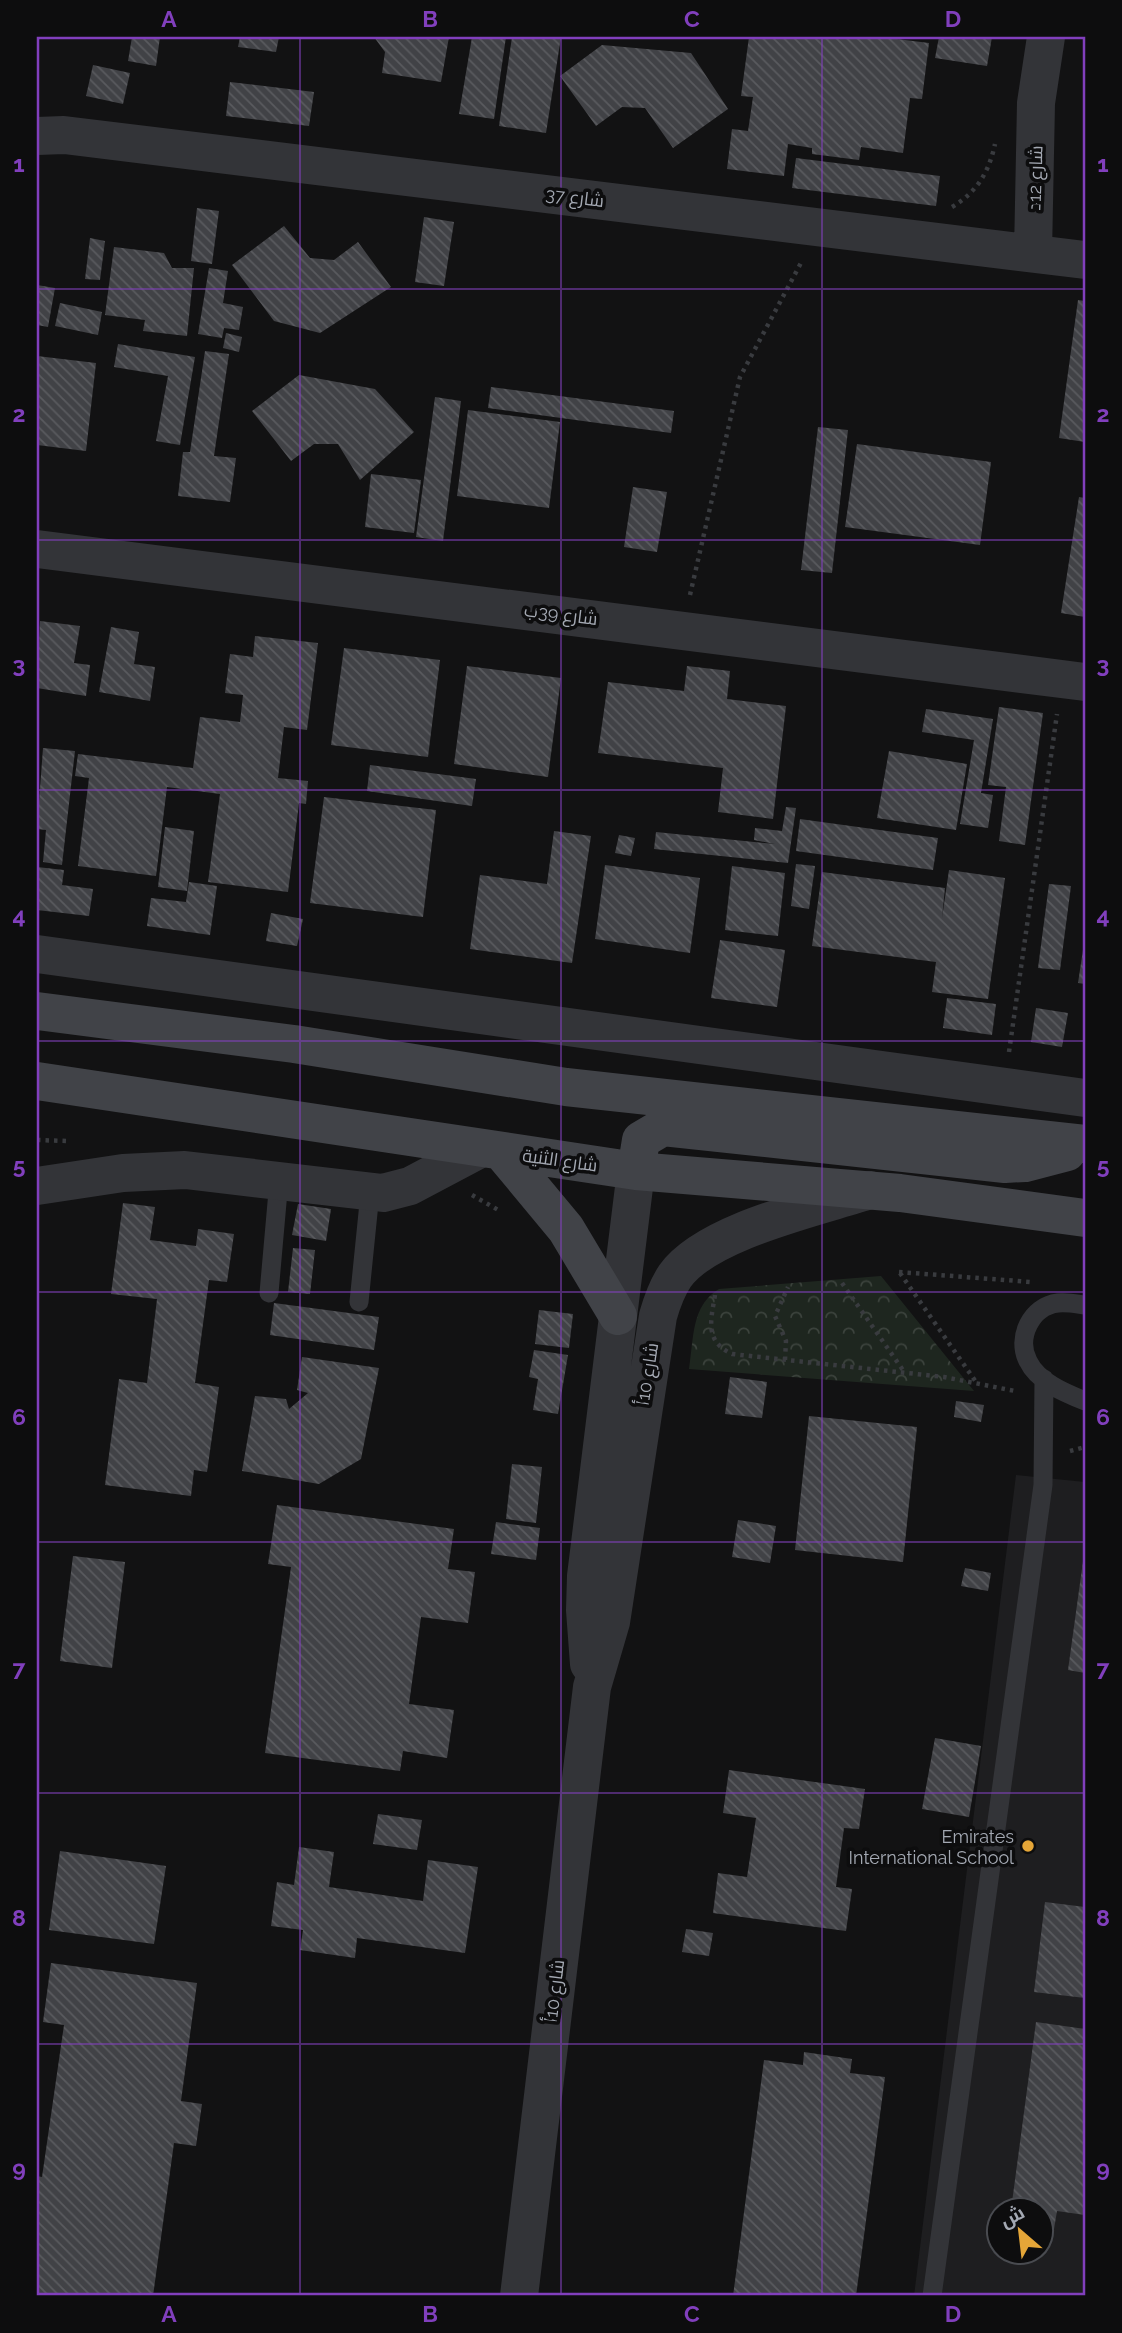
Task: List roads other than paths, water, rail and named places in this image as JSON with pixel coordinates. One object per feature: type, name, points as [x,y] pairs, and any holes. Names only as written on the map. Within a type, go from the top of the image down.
[{"type":"main road","points":[[37,1011],[294,1044],[566,1087],[1085,1144]]},
{"type":"main road","name":"شارع الثنية","points":[[37,1082],[181,1101],[490,1151],[636,1171],[870,1191],[1085,1218]]},
{"type":"main road","points":[[636,1171],[640,1140],[663,1127],[1005,1164],[1046,1159],[1085,1144]]},
{"type":"main road","points":[[490,1151],[566,1229],[618,1316]]},
{"type":"street","name":"شارع 12د","points":[[1017,251],[1046,37]]},
{"type":"street","name":"شارع 37","points":[[46,132],[1085,260]]},
{"type":"street","name":"شارع 39ب","points":[[37,549],[1074,680]]},
{"type":"street","points":[[37,954],[1004,1084],[1085,1098]]},
{"type":"street","points":[[43,1194],[154,1171],[217,1172],[370,1194],[410,1186],[490,1151]]},
{"type":"street","name":"شارع 10أ","points":[[592,1687],[585,1610],[586,1576],[636,1171]]},
{"type":"street","name":"شارع 10أ","points":[[519,2296],[592,1687],[611,1622],[654,1334],[664,1298],[675,1276],[700,1253],[749,1229],[870,1191]]},
{"type":"lane","points":[[269,1293],[279,1180]]},
{"type":"lane","points":[[359,1301],[370,1194]]},
{"type":"lane","points":[[932,2296],[1043,1485],[1044,1389],[1025,1352],[1026,1329],[1031,1319],[1049,1305],[1060,1303],[1085,1306]]},
{"type":"lane","points":[[1044,1389],[1085,1401]]},
{"type":"place","name":"Emirates International School","points":[[1028,1846]]}]
